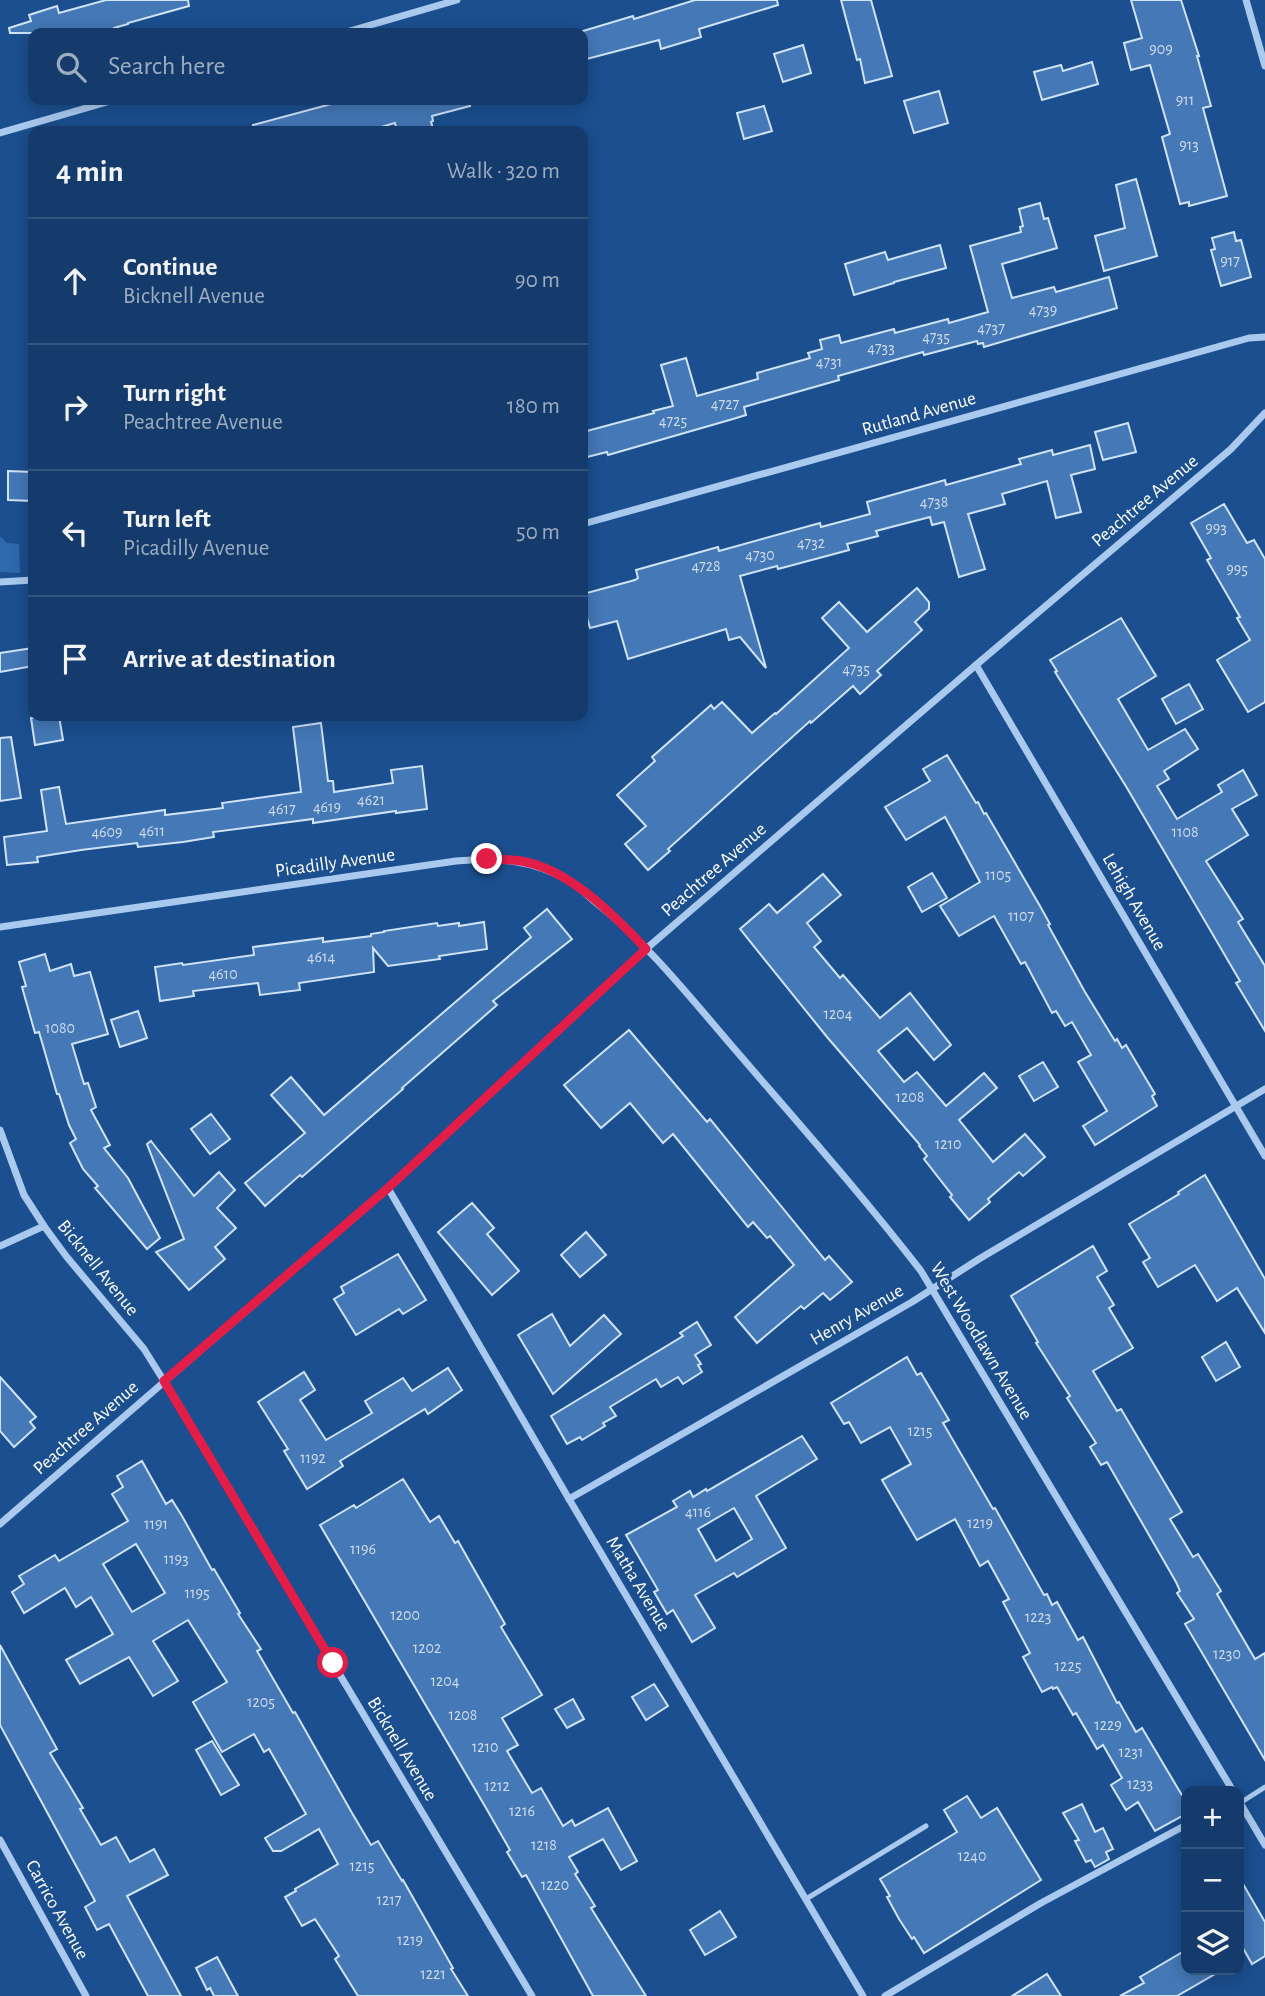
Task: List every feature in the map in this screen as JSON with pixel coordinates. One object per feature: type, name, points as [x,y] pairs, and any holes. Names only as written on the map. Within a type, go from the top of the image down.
[{"type":"street","points":[[360,28],[457,0]]},
{"type":"street","points":[[1246,0],[1263,48],[1265,66]]},
{"type":"street","points":[[0,133],[97,105]]},
{"type":"street","name":"Rutland Avenue","points":[[588,523],[1249,338],[1265,337]]},
{"type":"street","points":[[1262,416],[1265,428]]},
{"type":"street","name":"Peachtree Avenue","points":[[0,1524],[388,1188],[646,949],[1231,449],[1262,416]]},
{"type":"street","points":[[0,582],[28,580]]},
{"type":"street","name":"Lehigh Avenue","points":[[976,665],[1265,1156]]},
{"type":"street","name":"Picadilly Avenue","points":[[0,927],[456,861],[487,859],[523,861],[571,882],[617,918],[646,949]]},
{"type":"street","name":"West Woodlawn Avenue","points":[[646,949],[880,1218],[932,1289],[1230,1786]]},
{"type":"street","name":"Henry Avenue","points":[[569,1499],[932,1289],[1265,1089]]},
{"type":"street","name":"Bicknell Avenue","points":[[0,1130],[24,1195],[66,1256],[144,1349],[532,1996]]},
{"type":"street","name":"Matha Avenue","points":[[388,1188],[863,1996]]},
{"type":"street","points":[[0,1245],[44,1226]]},
{"type":"street","points":[[1244,1810],[1265,1845]]},
{"type":"street","points":[[885,1996],[1041,1903],[1181,1828]]},
{"type":"street","name":"Carrico Avenue","points":[[0,1840],[86,1996]]},
{"type":"lane","points":[[1244,1799],[1265,1787]]},
{"type":"lane","points":[[806,1899],[926,1826]]},
{"type":"shaded area","points":[[0,536],[7,543],[19,544],[20,573],[0,572]]},
{"type":"building","points":[[106,0],[188,0],[189,6],[114,28],[28,28],[28,33],[10,33],[9,28],[31,21],[29,15],[57,6],[59,13]]},
{"type":"building","points":[[695,0],[777,0],[778,5],[699,29],[701,37],[661,49],[659,40],[588,59],[588,30],[633,16],[634,19]]},
{"type":"building","points":[[841,0],[871,0],[892,76],[865,83]]},
{"type":"building","points":[[1131,0],[1181,0],[1211,106],[1203,108],[1227,196],[1189,206],[1189,202],[1180,204],[1162,137],[1170,134],[1150,65],[1131,70],[1124,43],[1142,38]]},
{"type":"building","points":[[803,45],[811,73],[783,82],[774,54]]},
{"type":"building","points":[[1092,62],[1098,84],[1042,100],[1034,72],[1061,65],[1063,71]]},
{"type":"building","points":[[939,91],[948,123],[914,133],[904,101]]},
{"type":"building","points":[[327,105],[470,106],[432,116],[432,126],[396,126],[395,123],[384,126],[253,125]]},
{"type":"building","points":[[764,106],[772,131],[744,139],[737,113]]},
{"type":"building","points":[[1136,179],[1157,256],[1104,271],[1095,236],[1125,228],[1116,185]]},
{"type":"building","points":[[1040,203],[1044,219],[1048,218],[1057,248],[1002,264],[1012,298],[1054,287],[1056,292],[1109,277],[1117,308],[984,347],[983,343],[978,344],[977,341],[924,355],[923,352],[744,407],[746,415],[608,455],[607,452],[588,457],[588,431],[673,406],[661,365],[686,358],[697,396],[758,379],[757,373],[810,358],[808,353],[822,349],[820,340],[839,335],[841,343],[894,329],[895,333],[948,319],[949,323],[988,312],[970,246],[1021,232],[1020,227],[1023,226],[1019,209]]},
{"type":"building","points":[[1234,232],[1236,241],[1241,240],[1251,277],[1221,286],[1211,250],[1215,249],[1212,238]]},
{"type":"building","points":[[940,245],[946,268],[854,295],[845,264],[885,252],[888,260]]},
{"type":"building","points":[[1128,423],[1136,452],[1103,460],[1095,432]]},
{"type":"building","points":[[1090,445],[1095,469],[1071,475],[1081,512],[1056,518],[1047,481],[1002,494],[1005,504],[968,514],[985,569],[959,577],[944,522],[932,525],[930,517],[876,531],[878,536],[847,544],[849,550],[740,576],[766,668],[740,637],[729,640],[726,629],[628,659],[617,621],[590,628],[588,593],[635,580],[638,578],[636,570],[718,547],[719,551],[820,523],[821,527],[870,514],[867,502],[945,480],[946,485],[1021,464],[1019,459],[1052,450],[1053,455]]},
{"type":"building","points":[[8,471],[28,472],[28,501],[8,500]]},
{"type":"building","points":[[1224,504],[1247,543],[1254,540],[1265,559],[1265,702],[1248,712],[1217,660],[1250,640],[1207,560],[1211,558],[1191,523]]},
{"type":"building","points":[[917,588],[929,602],[929,609],[915,622],[922,630],[877,671],[881,675],[860,694],[853,686],[811,723],[810,721],[648,870],[625,844],[646,826],[617,795],[655,761],[652,757],[711,705],[714,709],[722,702],[752,733],[849,648],[822,618],[839,602],[867,632]]},
{"type":"building","points":[[1121,618],[1156,676],[1118,699],[1148,750],[1185,729],[1198,749],[1164,771],[1169,779],[1157,786],[1177,819],[1222,792],[1218,785],[1243,770],[1257,795],[1232,809],[1248,835],[1206,861],[1243,919],[1238,922],[1265,966],[1265,1031],[1236,983],[1240,981],[1050,660]]},
{"type":"building","points":[[28,649],[28,667],[0,672],[0,653]]},
{"type":"building","points":[[1189,684],[1203,709],[1176,724],[1162,699]]},
{"type":"building","points":[[31,721],[60,721],[63,740],[35,745]]},
{"type":"building","points":[[321,723],[328,781],[333,781],[334,792],[393,783],[391,770],[422,766],[427,809],[313,823],[313,819],[213,832],[214,837],[183,842],[138,847],[137,843],[81,850],[37,857],[38,862],[7,865],[4,837],[47,831],[41,790],[59,787],[66,824],[165,810],[165,815],[223,808],[222,803],[301,792],[293,727]]},
{"type":"building","points":[[11,737],[21,798],[0,801],[0,738]]},
{"type":"building","points":[[947,755],[976,803],[978,802],[984,814],[986,813],[1115,1041],[1117,1039],[1122,1048],[1126,1045],[1155,1094],[1152,1096],[1157,1106],[1095,1145],[1083,1126],[1107,1111],[1078,1062],[1091,1055],[1072,1022],[1065,1026],[1056,1011],[1052,1013],[1025,962],[1021,964],[994,916],[959,936],[940,906],[980,882],[945,817],[906,840],[885,807],[930,781],[923,769]]},
{"type":"building","points":[[932,873],[947,898],[922,912],[908,887]]},
{"type":"building","points":[[823,874],[841,895],[807,923],[821,941],[814,947],[840,978],[843,975],[880,1018],[910,993],[951,1045],[934,1060],[907,1028],[878,1051],[904,1082],[917,1072],[946,1106],[984,1073],[997,1088],[959,1120],[993,1162],[1025,1134],[1045,1157],[1023,1176],[1019,1172],[969,1220],[924,1159],[927,1156],[920,1145],[827,1037],[740,929],[769,904],[777,913]]},
{"type":"building","points":[[547,909],[572,939],[493,1001],[497,1005],[302,1177],[300,1175],[265,1206],[245,1183],[305,1133],[271,1095],[291,1077],[324,1115],[531,937],[524,928]]},
{"type":"building","points":[[484,922],[487,949],[388,966],[373,948],[374,972],[299,983],[300,990],[260,995],[258,983],[193,991],[194,996],[160,1001],[155,967],[254,955],[253,947],[323,938],[323,942],[371,936],[384,931],[437,923],[438,926],[459,923],[459,926]]},
{"type":"building","points":[[45,954],[50,971],[71,964],[74,976],[90,972],[108,1034],[72,1044],[84,1084],[88,1083],[96,1107],[91,1110],[110,1145],[104,1148],[128,1178],[160,1238],[147,1249],[95,1188],[98,1186],[83,1169],[70,1143],[76,1139],[57,1094],[39,1032],[35,1033],[22,987],[26,986],[19,962]]},
{"type":"building","points":[[138,1011],[147,1038],[120,1047],[111,1020]]},
{"type":"building","points":[[629,1030],[707,1122],[710,1119],[825,1260],[829,1256],[852,1282],[830,1300],[823,1293],[804,1309],[801,1306],[757,1343],[735,1317],[794,1265],[770,1236],[767,1238],[753,1222],[748,1227],[673,1134],[663,1143],[630,1103],[601,1128],[564,1085]]},
{"type":"building","points":[[1043,1062],[1058,1087],[1034,1101],[1019,1076]]},
{"type":"building","points":[[211,1114],[230,1139],[210,1154],[191,1129]]},
{"type":"building","points":[[151,1141],[194,1196],[219,1172],[235,1190],[217,1208],[236,1228],[215,1247],[225,1259],[189,1290],[156,1252],[184,1239],[147,1144]]},
{"type":"building","points":[[1205,1175],[1265,1279],[1265,1333],[1237,1288],[1217,1301],[1195,1265],[1158,1287],[1143,1262],[1150,1258],[1129,1224]]},
{"type":"building","points":[[472,1203],[494,1228],[487,1234],[519,1271],[492,1295],[438,1232]]},
{"type":"building","points":[[586,1232],[606,1255],[580,1277],[561,1255]]},
{"type":"building","points":[[1093,1246],[1107,1271],[1097,1277],[1114,1305],[1109,1308],[1133,1348],[1093,1371],[1117,1411],[1121,1409],[1182,1512],[1170,1519],[1193,1557],[1198,1554],[1221,1591],[1217,1594],[1255,1659],[1265,1653],[1265,1760],[1185,1624],[1194,1619],[1177,1593],[1180,1591],[1176,1582],[1107,1462],[1101,1465],[1090,1447],[1096,1443],[1067,1398],[1070,1396],[1036,1343],[1038,1342],[1011,1296]]},
{"type":"building","points":[[398,1254],[426,1300],[403,1314],[399,1309],[356,1335],[334,1299],[344,1293],[341,1287]]},
{"type":"building","points":[[552,1314],[570,1346],[604,1315],[621,1334],[553,1394],[518,1335]]},
{"type":"building","points":[[697,1322],[711,1345],[695,1355],[701,1364],[698,1365],[702,1372],[683,1384],[678,1377],[661,1387],[656,1379],[610,1407],[616,1416],[603,1423],[605,1426],[582,1440],[580,1437],[567,1444],[551,1416],[683,1336],[680,1333]]},
{"type":"building","points":[[1226,1342],[1240,1367],[1216,1381],[1202,1357]]},
{"type":"building","points":[[907,1357],[917,1375],[921,1373],[949,1420],[943,1423],[1044,1595],[1047,1594],[1052,1605],[1057,1602],[1078,1640],[1083,1637],[1117,1703],[1119,1702],[1136,1732],[1142,1728],[1181,1794],[1181,1817],[1155,1831],[1138,1802],[1126,1810],[1111,1785],[1122,1778],[1103,1745],[1097,1749],[1057,1687],[1042,1692],[1023,1657],[1030,1653],[1003,1602],[1009,1599],[988,1561],[980,1566],[955,1519],[917,1540],[882,1480],[911,1464],[890,1427],[861,1443],[849,1422],[844,1424],[831,1403]]},
{"type":"building","points":[[448,1368],[462,1390],[428,1414],[425,1409],[340,1461],[343,1466],[307,1489],[284,1451],[288,1449],[258,1402],[304,1372],[315,1390],[300,1400],[326,1440],[372,1413],[365,1401],[403,1378],[412,1391]]},
{"type":"building","points":[[0,1377],[36,1417],[30,1422],[35,1428],[14,1447],[0,1431]]},
{"type":"building","points":[[802,1436],[817,1459],[756,1496],[786,1548],[737,1577],[734,1573],[695,1595],[715,1628],[692,1642],[673,1610],[667,1614],[654,1592],[658,1590],[626,1535],[677,1507],[673,1501],[690,1491],[693,1497],[706,1489],[707,1491]],"holes":[[[734,1508],[752,1539],[716,1561],[698,1529]]]},
{"type":"building","points":[[142,1461],[166,1504],[172,1500],[261,1649],[257,1651],[371,1845],[378,1841],[468,1996],[358,1996],[335,1959],[339,1956],[315,1919],[302,1926],[285,1897],[338,1864],[319,1829],[281,1851],[273,1851],[265,1838],[306,1814],[269,1749],[264,1752],[254,1734],[222,1752],[193,1702],[227,1682],[188,1620],[153,1641],[178,1681],[153,1696],[129,1657],[80,1684],[66,1660],[113,1634],[91,1597],[76,1607],[65,1588],[24,1613],[12,1592],[24,1584],[19,1576],[55,1555],[59,1561],[128,1521],[112,1494],[123,1487],[117,1476]],"holes":[[[136,1544],[165,1593],[132,1612],[103,1564]]]},
{"type":"building","points":[[403,1479],[430,1522],[439,1516],[455,1543],[458,1541],[505,1624],[501,1627],[542,1695],[502,1718],[518,1745],[507,1751],[532,1793],[541,1788],[563,1826],[572,1820],[575,1826],[608,1808],[637,1861],[621,1870],[603,1839],[569,1857],[578,1872],[575,1874],[595,1906],[591,1908],[646,1996],[593,1996],[526,1875],[522,1877],[507,1852],[510,1850],[486,1808],[320,1525],[354,1505],[356,1508]]},
{"type":"building","points":[[0,1645],[57,1749],[50,1753],[83,1808],[80,1809],[101,1845],[116,1837],[130,1862],[154,1849],[168,1875],[127,1896],[181,1996],[148,1996],[109,1924],[97,1930],[85,1907],[95,1901],[0,1725]]},
{"type":"building","points":[[654,1684],[668,1706],[646,1720],[632,1697]]},
{"type":"building","points":[[573,1699],[584,1719],[567,1728],[555,1709]]},
{"type":"building","points":[[212,1741],[239,1785],[221,1795],[196,1750]]},
{"type":"building","points":[[967,1796],[981,1818],[997,1808],[1041,1880],[924,1953],[899,1919],[880,1879],[957,1832],[944,1810]]},
{"type":"building","points":[[1082,1804],[1095,1832],[1103,1828],[1113,1849],[1106,1852],[1109,1859],[1095,1867],[1091,1860],[1086,1862],[1075,1841],[1079,1840],[1063,1813]]},
{"type":"building","points":[[1244,1886],[1265,1922],[1265,1956],[1252,1964],[1244,1950]]},
{"type":"building","points":[[720,1911],[736,1937],[705,1955],[690,1930]]},
{"type":"building","points":[[1181,1953],[1181,1975],[1213,1975],[1177,1996],[1120,1996],[1144,1983],[1140,1977]]},
{"type":"building","points":[[217,1957],[238,1996],[214,1996],[210,1988],[207,1990],[196,1968]]},
{"type":"building","points":[[1047,1974],[1061,1996],[1012,1996]]},
{"type":"route","points":[[333,1663],[164,1381],[388,1188],[646,949],[617,918],[571,882],[523,861],[487,859]]}]
